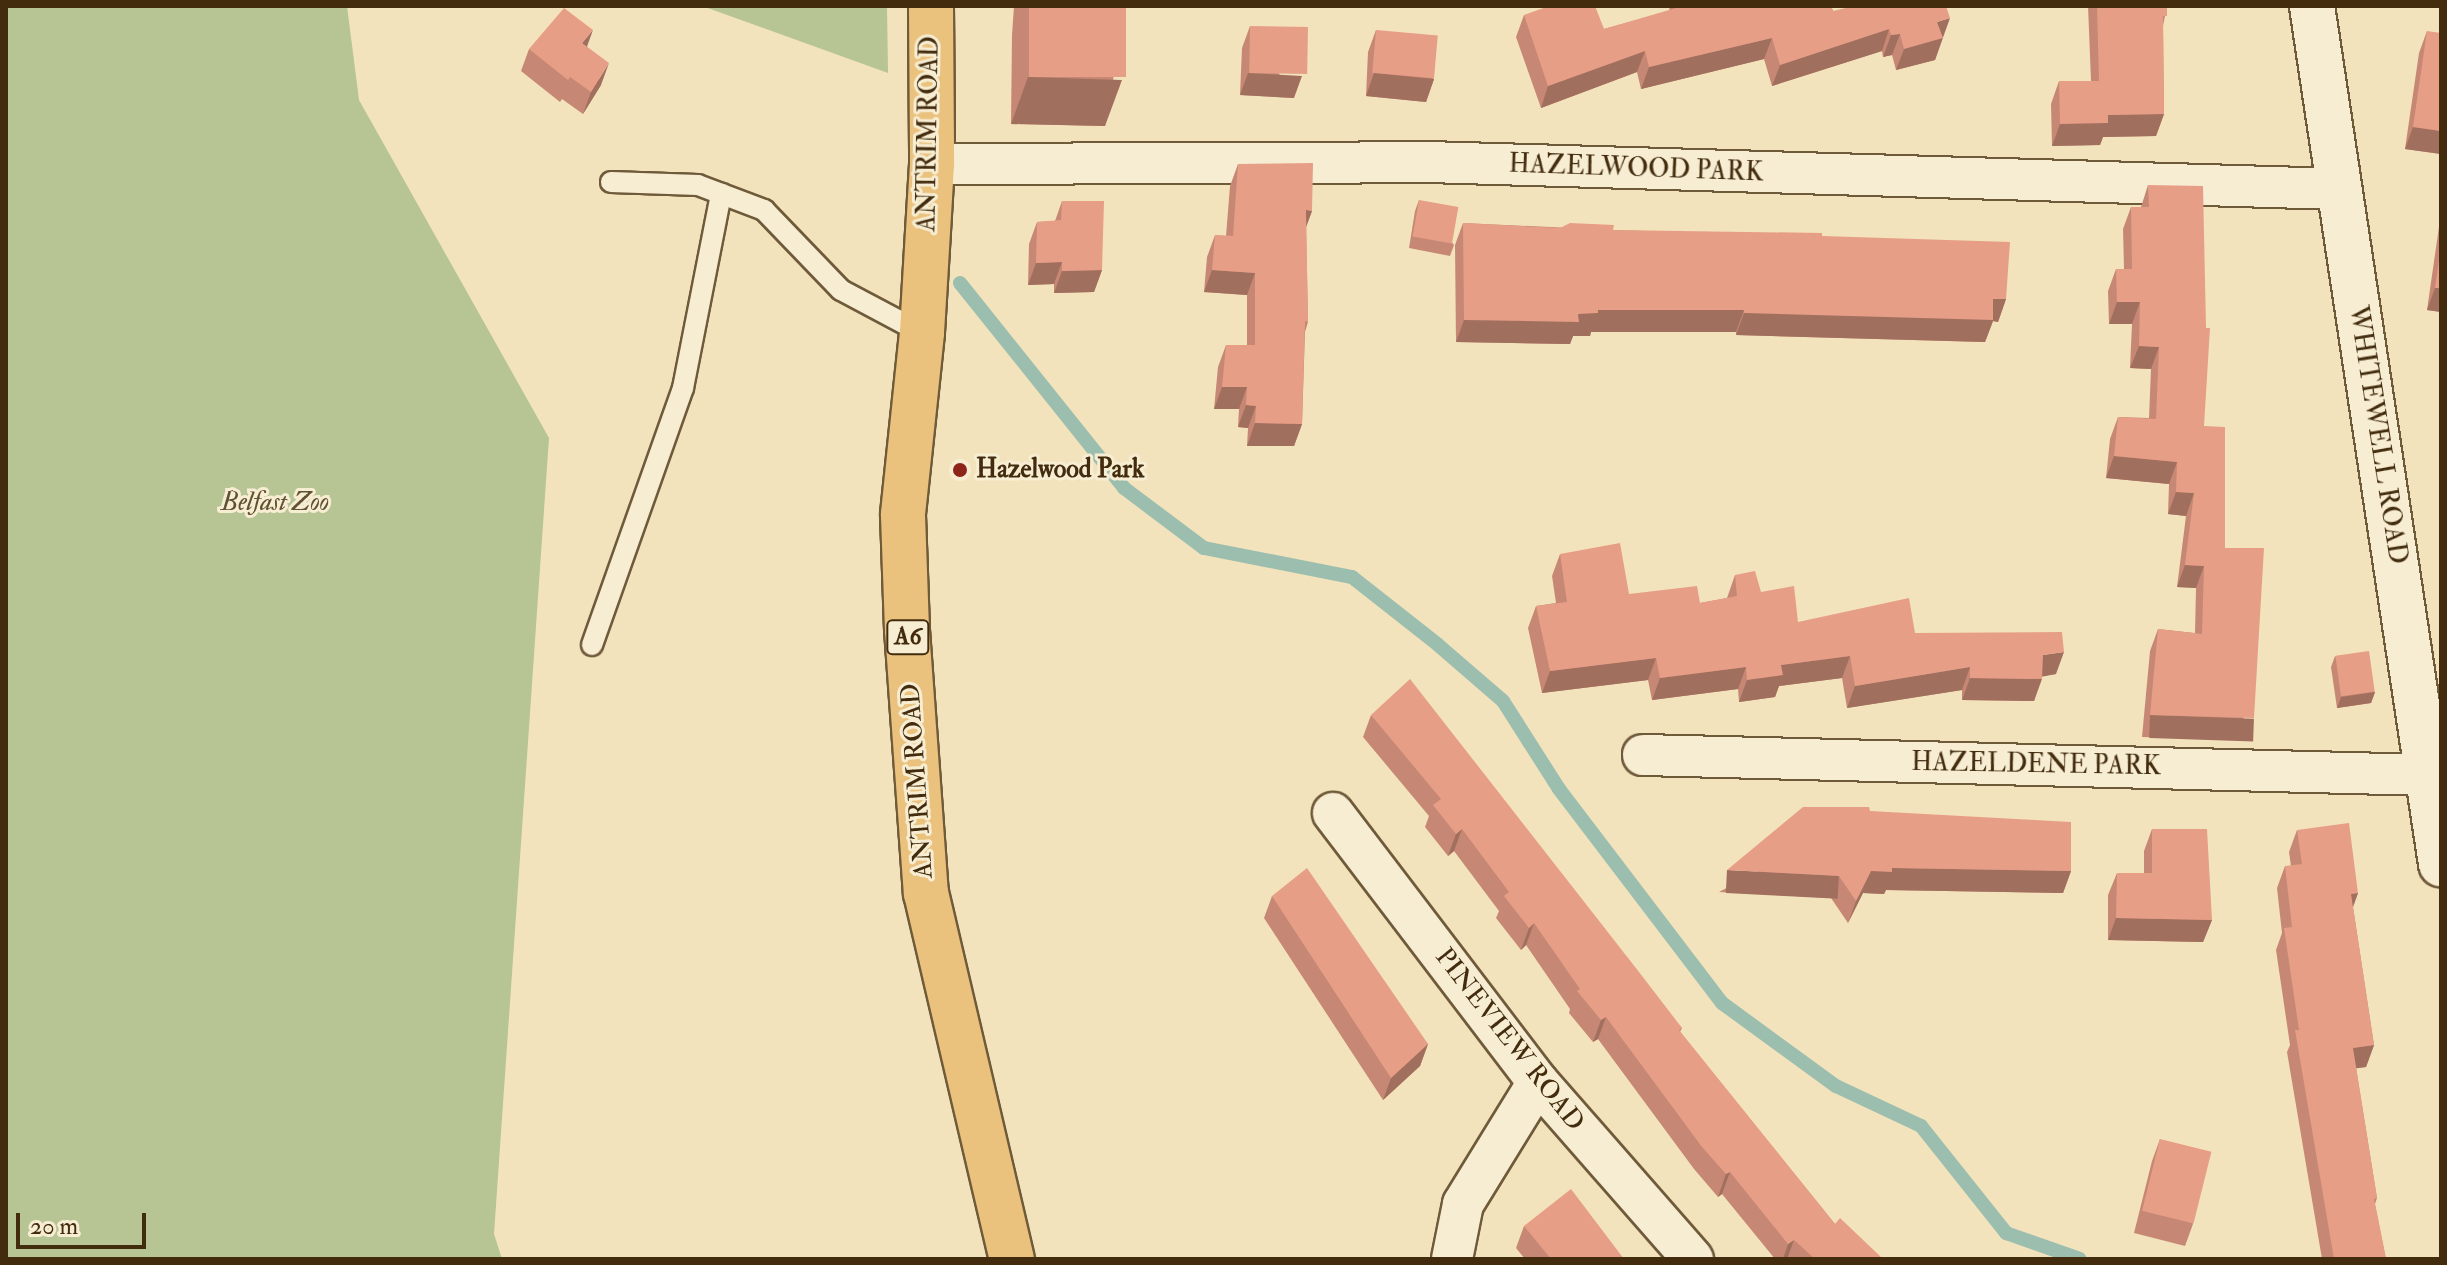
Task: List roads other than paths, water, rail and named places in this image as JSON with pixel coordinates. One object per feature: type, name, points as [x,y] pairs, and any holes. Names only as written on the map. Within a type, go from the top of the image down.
[{"type":"main road","name":"ANTRIM ROAD","points":[[931,6],[932,164],[922,333],[903,515],[907,630],[926,893],[1012,1259]]},
{"type":"street","name":"WHITEWELL ROAD","points":[[2312,6],[2439,838]]},
{"type":"street","name":"HAZELWOOD PARK","points":[[932,164],[1428,162],[2340,189]]},
{"type":"street","name":"HAZELDENE PARK","points":[[1643,755],[2429,775]]},
{"type":"street","name":"PINEVIEW ROAD","points":[[1333,813],[1538,1082],[1693,1259]]},
{"type":"street","points":[[1452,1259],[1463,1204],[1538,1082]]},
{"type":"lane","points":[[611,182],[698,185],[764,210],[841,290],[922,333]]},
{"type":"lane","points":[[592,645],[683,388],[721,194]]},
{"type":"waterway","points":[[960,283],[1124,488],[1204,548],[1352,577],[1437,644],[1503,701],[1559,789],[1722,1003],[1836,1086],[1921,1126],[2006,1233],[2080,1259]]},
{"type":"place","name":"Hazelwood Park","points":[[960,470]]},
{"type":"park label","name":"Belfast Zoo","points":[[275,503]]}]
